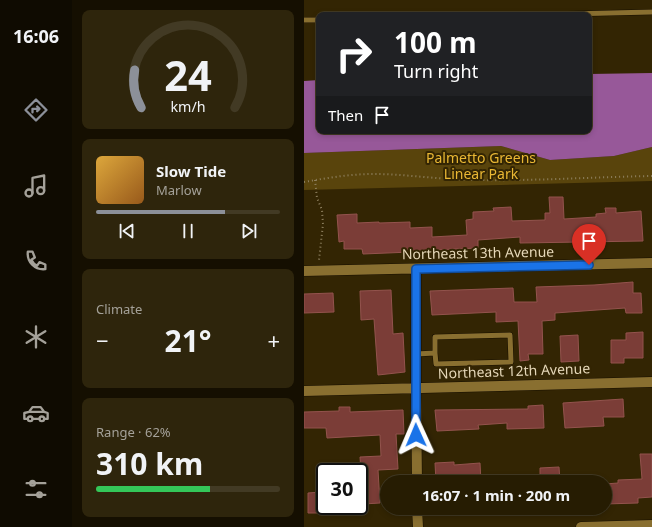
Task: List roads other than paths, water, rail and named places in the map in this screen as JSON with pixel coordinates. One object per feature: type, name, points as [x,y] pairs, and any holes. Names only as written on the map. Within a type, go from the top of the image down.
[{"type":"street","name":"Northeast 13th Avenue","points":[[304,271],[652,263]]},
{"type":"street","points":[[416,269],[417,475]]},
{"type":"street","name":"Northeast 12th Avenue","points":[[304,391],[652,382]]},
{"type":"street","points":[[417,515],[418,527]]},
{"type":"street","points":[[580,527],[652,525]]},
{"type":"lane","points":[[592,13],[652,12]]},
{"type":"lane","points":[[304,20],[316,20]]},
{"type":"lane","points":[[510,335],[511,362],[436,364],[436,353],[435,337],[510,335]]},
{"type":"lane","points":[[416,354],[436,353]]},
{"type":"park label","name":"Palmetto Greens Linear Park","points":[[481,166]]}]
